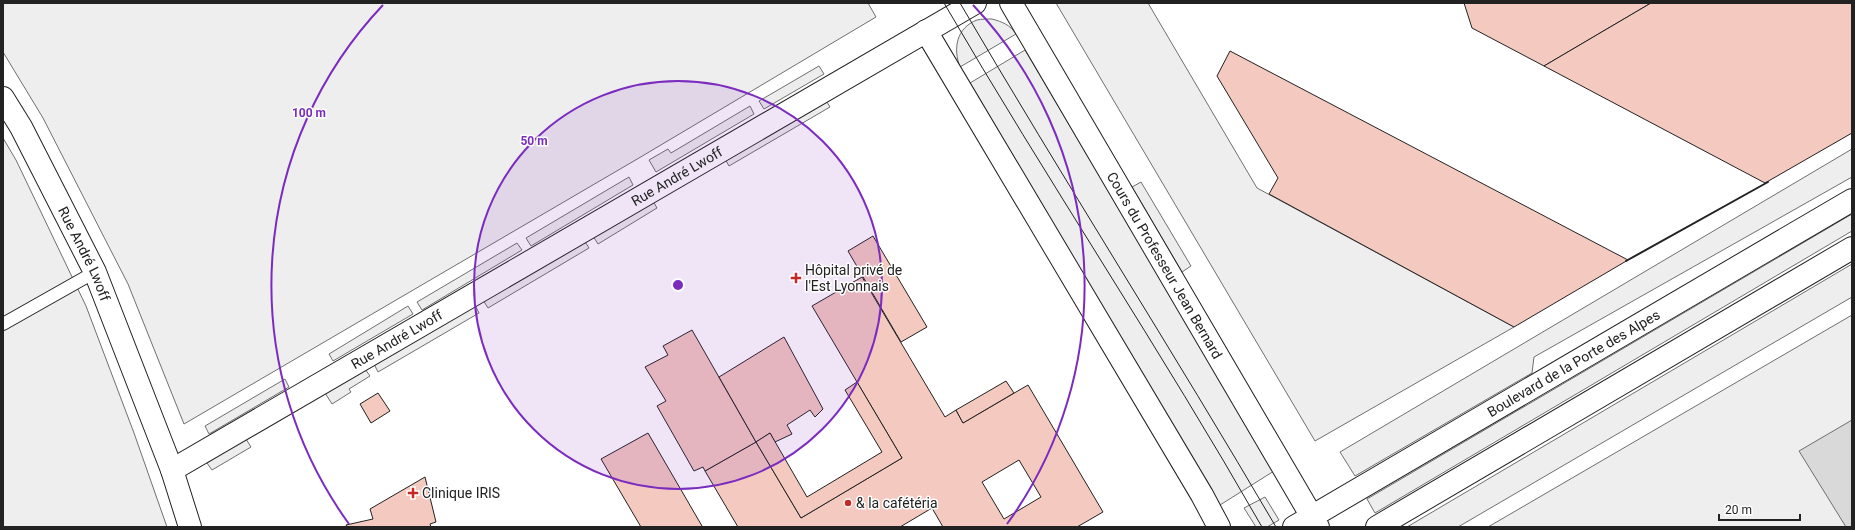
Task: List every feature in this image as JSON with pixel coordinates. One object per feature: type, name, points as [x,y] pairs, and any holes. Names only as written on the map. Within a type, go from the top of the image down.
[{"type":"street","name":"Rue André Lwoff","points":[[3,98],[21,127],[95,272],[172,470],[975,3]]},
{"type":"street","name":"Cours du Professeur Jean Bernard","points":[[1011,3],[1308,524]]},
{"type":"street","points":[[926,31],[1194,482],[1219,527]]},
{"type":"street","name":"Boulevard de la Porte des Alpes","points":[[1308,524],[1852,200]]},
{"type":"street","points":[[1377,527],[1852,248]]},
{"type":"street","points":[[172,470],[190,527]]},
{"type":"lane","points":[[3,324],[95,272]]},
{"type":"shaded area","points":[[3,3],[868,3],[876,17],[639,158],[184,424],[128,284],[43,118],[3,52]]},
{"type":"shaded area","points":[[1056,3],[1148,3],[1257,188],[1514,327],[1315,441]]},
{"type":"shaded area","points":[[992,19],[1006,24],[1016,34],[960,67],[957,46],[958,40],[964,28],[977,20]]},
{"type":"shaded area","points":[[1025,50],[1274,471],[1220,505],[970,83]]},
{"type":"shaded area","points":[[819,66],[824,74],[764,109],[759,101]]},
{"type":"shaded area","points":[[825,99],[830,107],[729,166],[725,159]]},
{"type":"shaded area","points":[[750,106],[754,114],[656,172],[649,160],[668,149],[671,153]]},
{"type":"shaded area","points":[[3,138],[16,160],[86,306],[134,433],[167,527],[3,527]]},
{"type":"shaded area","points":[[1852,149],[1852,177],[1534,357],[1532,373],[1355,476],[1340,452]]},
{"type":"shaded area","points":[[629,177],[633,185],[531,246],[526,238]]},
{"type":"shaded area","points":[[1141,182],[1191,266],[1182,272],[1132,187]]},
{"type":"shaded area","points":[[653,201],[657,208],[598,244],[593,236]]},
{"type":"shaded area","points":[[1852,214],[1852,231],[1375,513],[1367,499]]},
{"type":"shaded area","points":[[584,240],[589,248],[488,308],[483,300]]},
{"type":"shaded area","points":[[517,243],[522,250],[422,310],[417,302]]},
{"type":"shaded area","points":[[1852,264],[1852,297],[1458,527],[1407,527]]},
{"type":"shaded area","points":[[475,305],[479,313],[378,372],[374,364]]},
{"type":"shaded area","points":[[408,306],[413,314],[333,361],[329,354]]},
{"type":"shaded area","points":[[1852,315],[1852,527],[1488,527]]},
{"type":"shaded area","points":[[365,369],[370,376],[349,389],[351,392],[332,404],[325,393]]},
{"type":"shaded area","points":[[285,379],[289,387],[209,434],[205,426]]},
{"type":"shaded area","points":[[1852,420],[1852,527],[1846,527],[1799,451]]},
{"type":"shaded area","points":[[246,439],[251,447],[212,470],[207,463]]},
{"type":"shaded area","points":[[1265,497],[1279,520],[1267,527],[1256,527],[1244,508]]},
{"type":"building","points":[[1464,3],[1651,3],[1544,66],[1472,28]]},
{"type":"building","points":[[1651,3],[1852,3],[1852,133],[1765,183],[1544,66]]},
{"type":"building","points":[[1230,51],[1628,260],[1514,327],[1269,194],[1278,178],[1217,76]]},
{"type":"building","points":[[873,236],[927,327],[901,342],[848,251]]},
{"type":"building","points":[[862,277],[945,417],[956,410],[963,423],[1028,385],[1103,512],[1077,527],[943,527],[932,508],[900,527],[738,527],[705,471],[756,442],[801,518],[902,458],[812,306]],"holes":[[[1019,460],[1041,497],[1004,519],[982,482]]]},
{"type":"building","points":[[692,330],[756,442],[705,471],[703,467],[694,471],[657,406],[666,401],[645,367],[668,355],[663,346]]},
{"type":"building","points":[[784,337],[823,409],[815,417],[810,410],[787,425],[792,434],[775,442],[770,433],[756,442],[719,377]]},
{"type":"building","points":[[1006,381],[1014,393],[963,423],[956,410]]},
{"type":"building","points":[[857,382],[902,458],[801,518],[756,442],[770,433],[807,497],[882,452],[845,390]]},
{"type":"building","points":[[378,393],[390,411],[371,423],[360,404]]},
{"type":"building","points":[[648,433],[702,526],[641,527],[601,459]]},
{"type":"building","name":"Clinique IRIS","points":[[425,477],[436,522],[430,524],[431,527],[347,527],[346,525],[373,519],[370,509]]},
{"type":"tram line","points":[[944,3],[1023,135],[1184,395],[1262,527]]},
{"type":"tram line","points":[[960,3],[1276,527]]},
{"type":"wall","points":[[1626,261],[1768,182]]},
{"type":"place","name":"Hôpital privé de l'Est Lyonnais","points":[[796,278]]},
{"type":"place","name":"Clinique IRIS","points":[[413,493]]},
{"type":"place","name":"& la cafétéria","points":[[848,503]]}]
